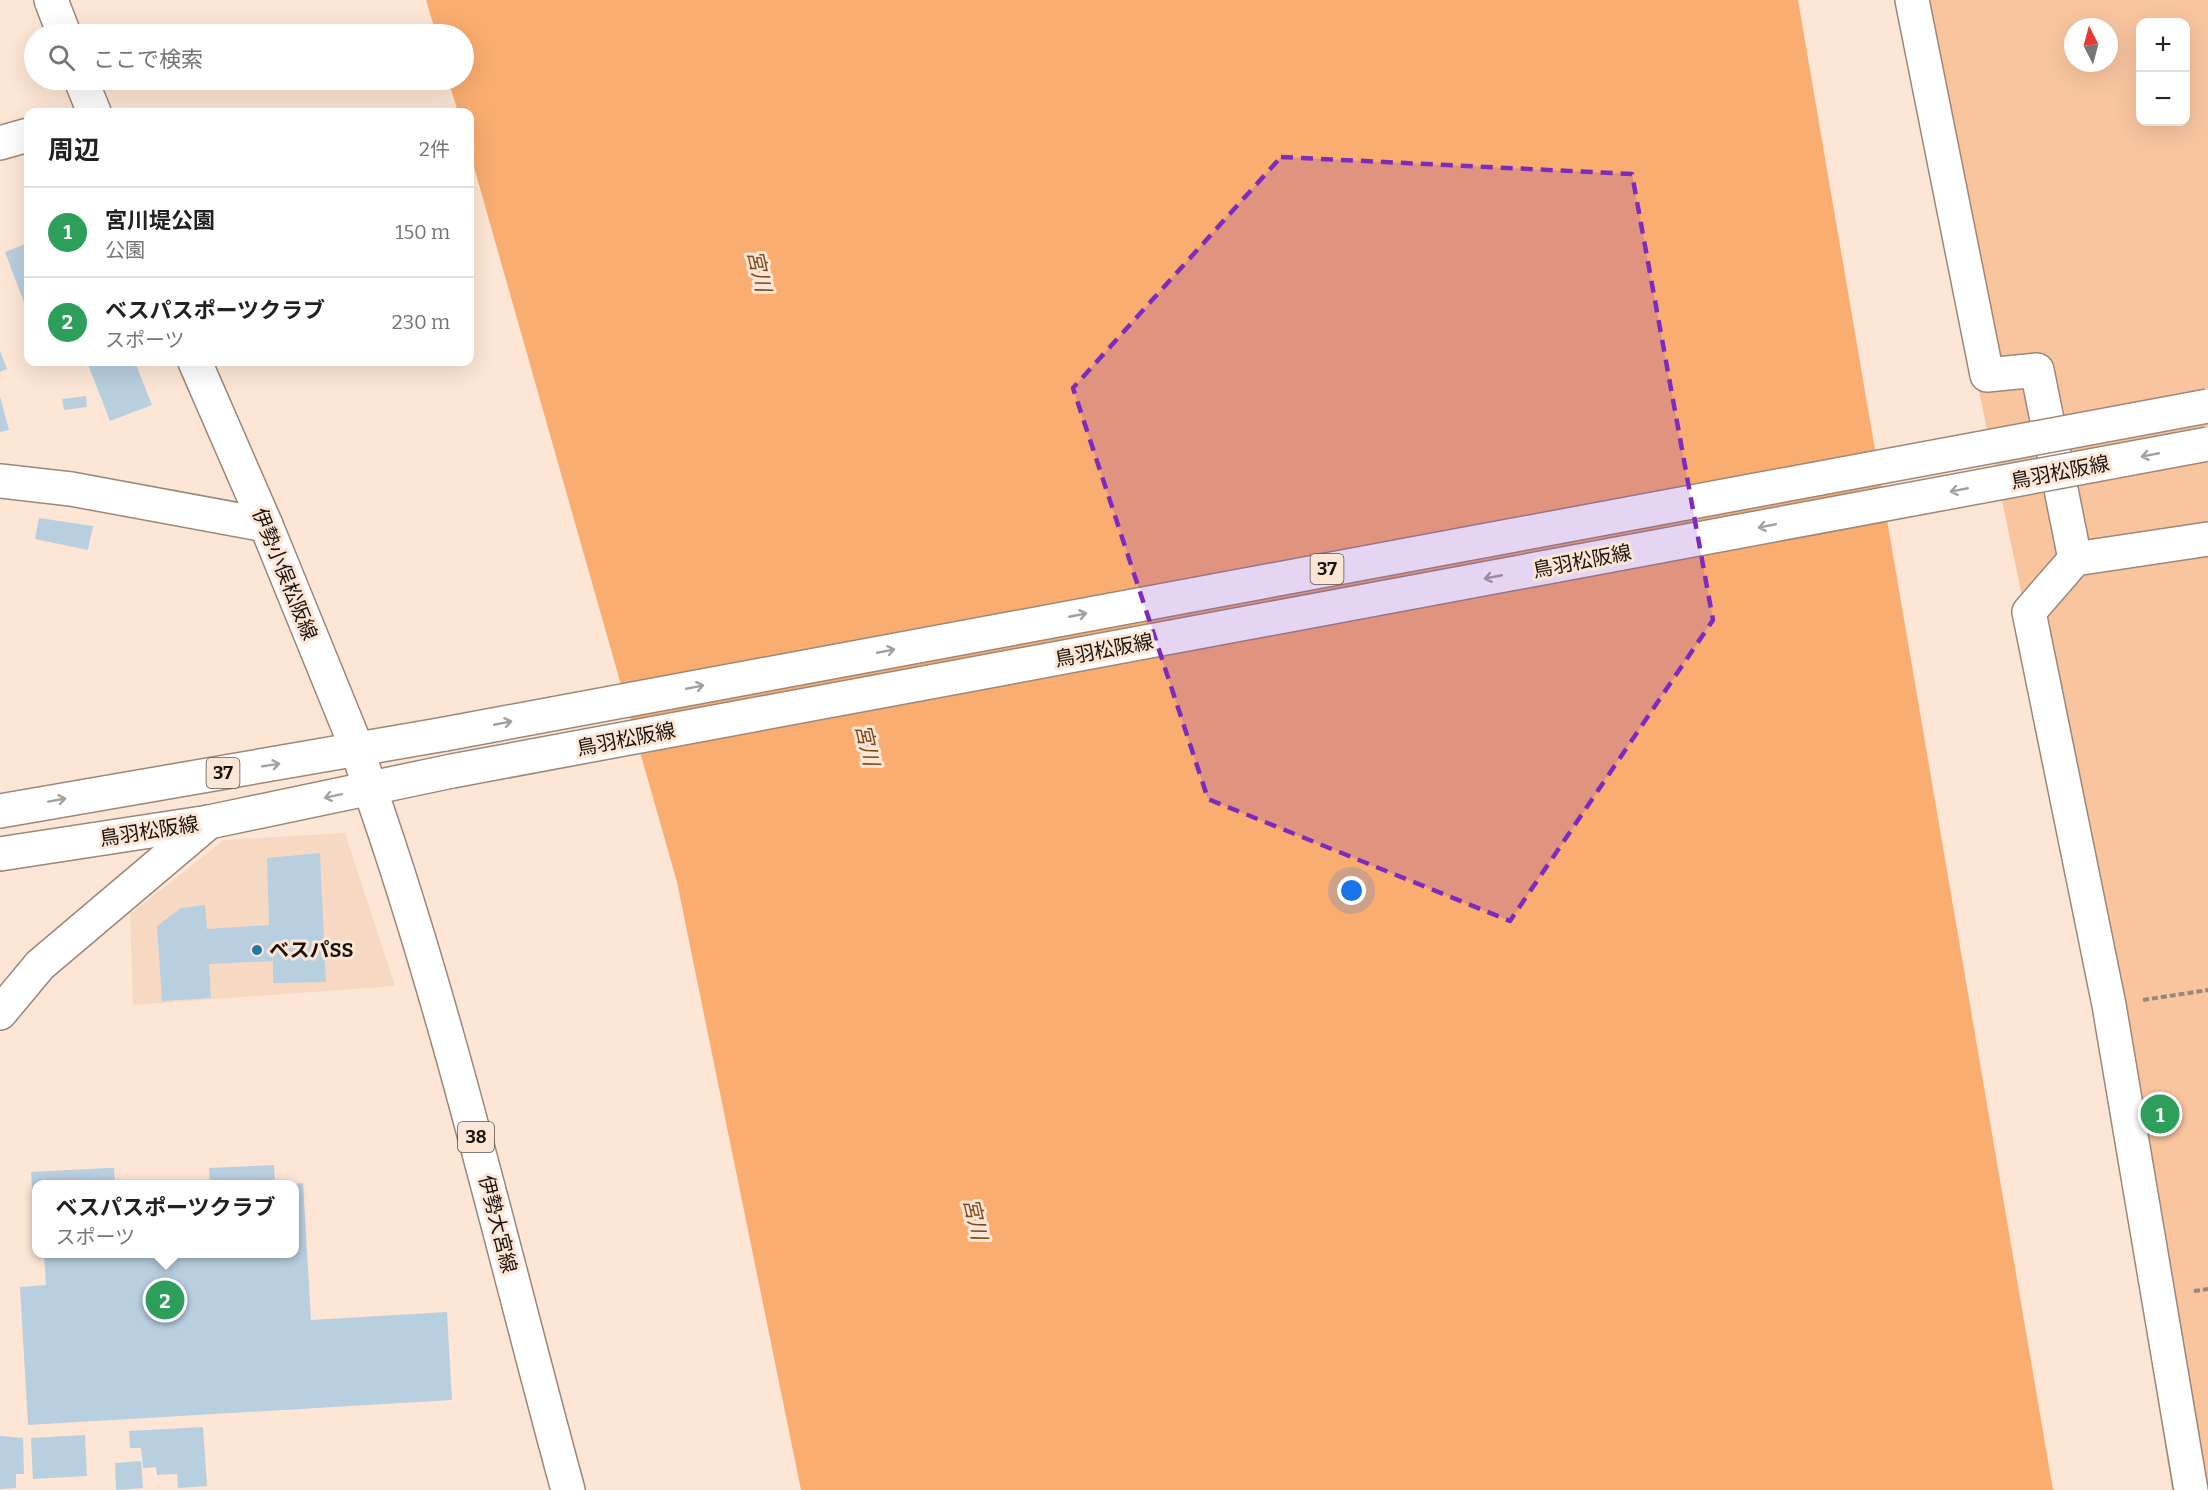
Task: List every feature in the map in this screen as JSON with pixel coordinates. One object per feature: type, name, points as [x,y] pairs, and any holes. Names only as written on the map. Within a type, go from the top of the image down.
[{"type":"main road","points":[[51,0],[60,24]]},
{"type":"main road","points":[[1912,0],[1987,375],[2037,370],[2075,559]]},
{"type":"main road","points":[[85,90],[92,108]]},
{"type":"main road","points":[[0,143],[24,136]]},
{"type":"main road","name":"伊勢小俣松阪線","points":[[197,366],[266,525],[358,751],[370,789]]},
{"type":"main road","name":"鳥羽松阪線","points":[[0,812],[358,751],[2208,406]]},
{"type":"main road","name":"鳥羽松阪線","points":[[0,854],[209,822],[452,771],[2208,444]]},
{"type":"main road","points":[[0,481],[71,489],[266,525]]},
{"type":"main road","points":[[2191,1490],[2109,1005],[2029,612],[2075,559],[2208,539]]},
{"type":"main road","name":"伊勢大宮線","points":[[370,789],[401,878],[470,1115],[568,1490]]},
{"type":"main road","points":[[0,1013],[40,965],[209,822]]},
{"type":"path","points":[[2109,1005],[2208,990]]},
{"type":"highlighted area","points":[[1281,157],[1632,174],[1713,620],[1510,921],[1208,799],[1073,388]]},
{"type":"shaded area","points":[[1897,0],[2208,0],[2208,1490],[2172,1490],[2052,739]]},
{"type":"shaded area","name":"ベスパSS","points":[[345,833],[395,986],[133,1005],[130,914],[224,840]]},
{"type":"water","name":"宮川","points":[[426,0],[1798,0],[2053,1490],[801,1490],[677,882],[474,167],[474,108],[457,108],[451,90],[474,90],[474,24],[433,24]]},
{"type":"building","points":[[24,245],[24,302],[5,252]]},
{"type":"building","points":[[0,351],[7,369],[0,372]]},
{"type":"building","points":[[89,366],[137,366],[152,405],[110,421]]},
{"type":"building","points":[[0,396],[9,430],[0,432]]},
{"type":"building","points":[[86,396],[87,407],[64,410],[62,399]]},
{"type":"building","points":[[39,518],[93,526],[88,550],[35,539]]},
{"type":"building","points":[[320,853],[326,982],[273,983],[273,961],[209,964],[211,998],[162,1001],[157,926],[181,908],[205,905],[207,929],[269,925],[267,858]]},
{"type":"building","points":[[274,1165],[275,1180],[210,1180],[209,1168]]},
{"type":"building","points":[[114,1168],[115,1180],[32,1180],[32,1190],[31,1172]]},
{"type":"building","points":[[299,1183],[303,1183],[311,1320],[447,1312],[452,1400],[28,1425],[20,1287],[46,1285],[44,1258],[299,1258]]},
{"type":"building","points":[[203,1427],[207,1486],[178,1488],[177,1474],[157,1475],[156,1467],[143,1468],[141,1448],[130,1448],[129,1431]]},
{"type":"building","points":[[85,1435],[87,1476],[33,1479],[31,1438]]},
{"type":"building","points":[[0,1436],[23,1438],[24,1474],[16,1474],[16,1488],[0,1489]]},
{"type":"building","points":[[141,1461],[143,1488],[116,1490],[115,1463]]},
{"type":"place","name":"ベスパSS","points":[[257,950]]},
{"type":"place","name":"宮川堤公園","points":[[2160,1114]]},
{"type":"place","name":"ベスパスポーツクラブ","points":[[165,1300]]}]
